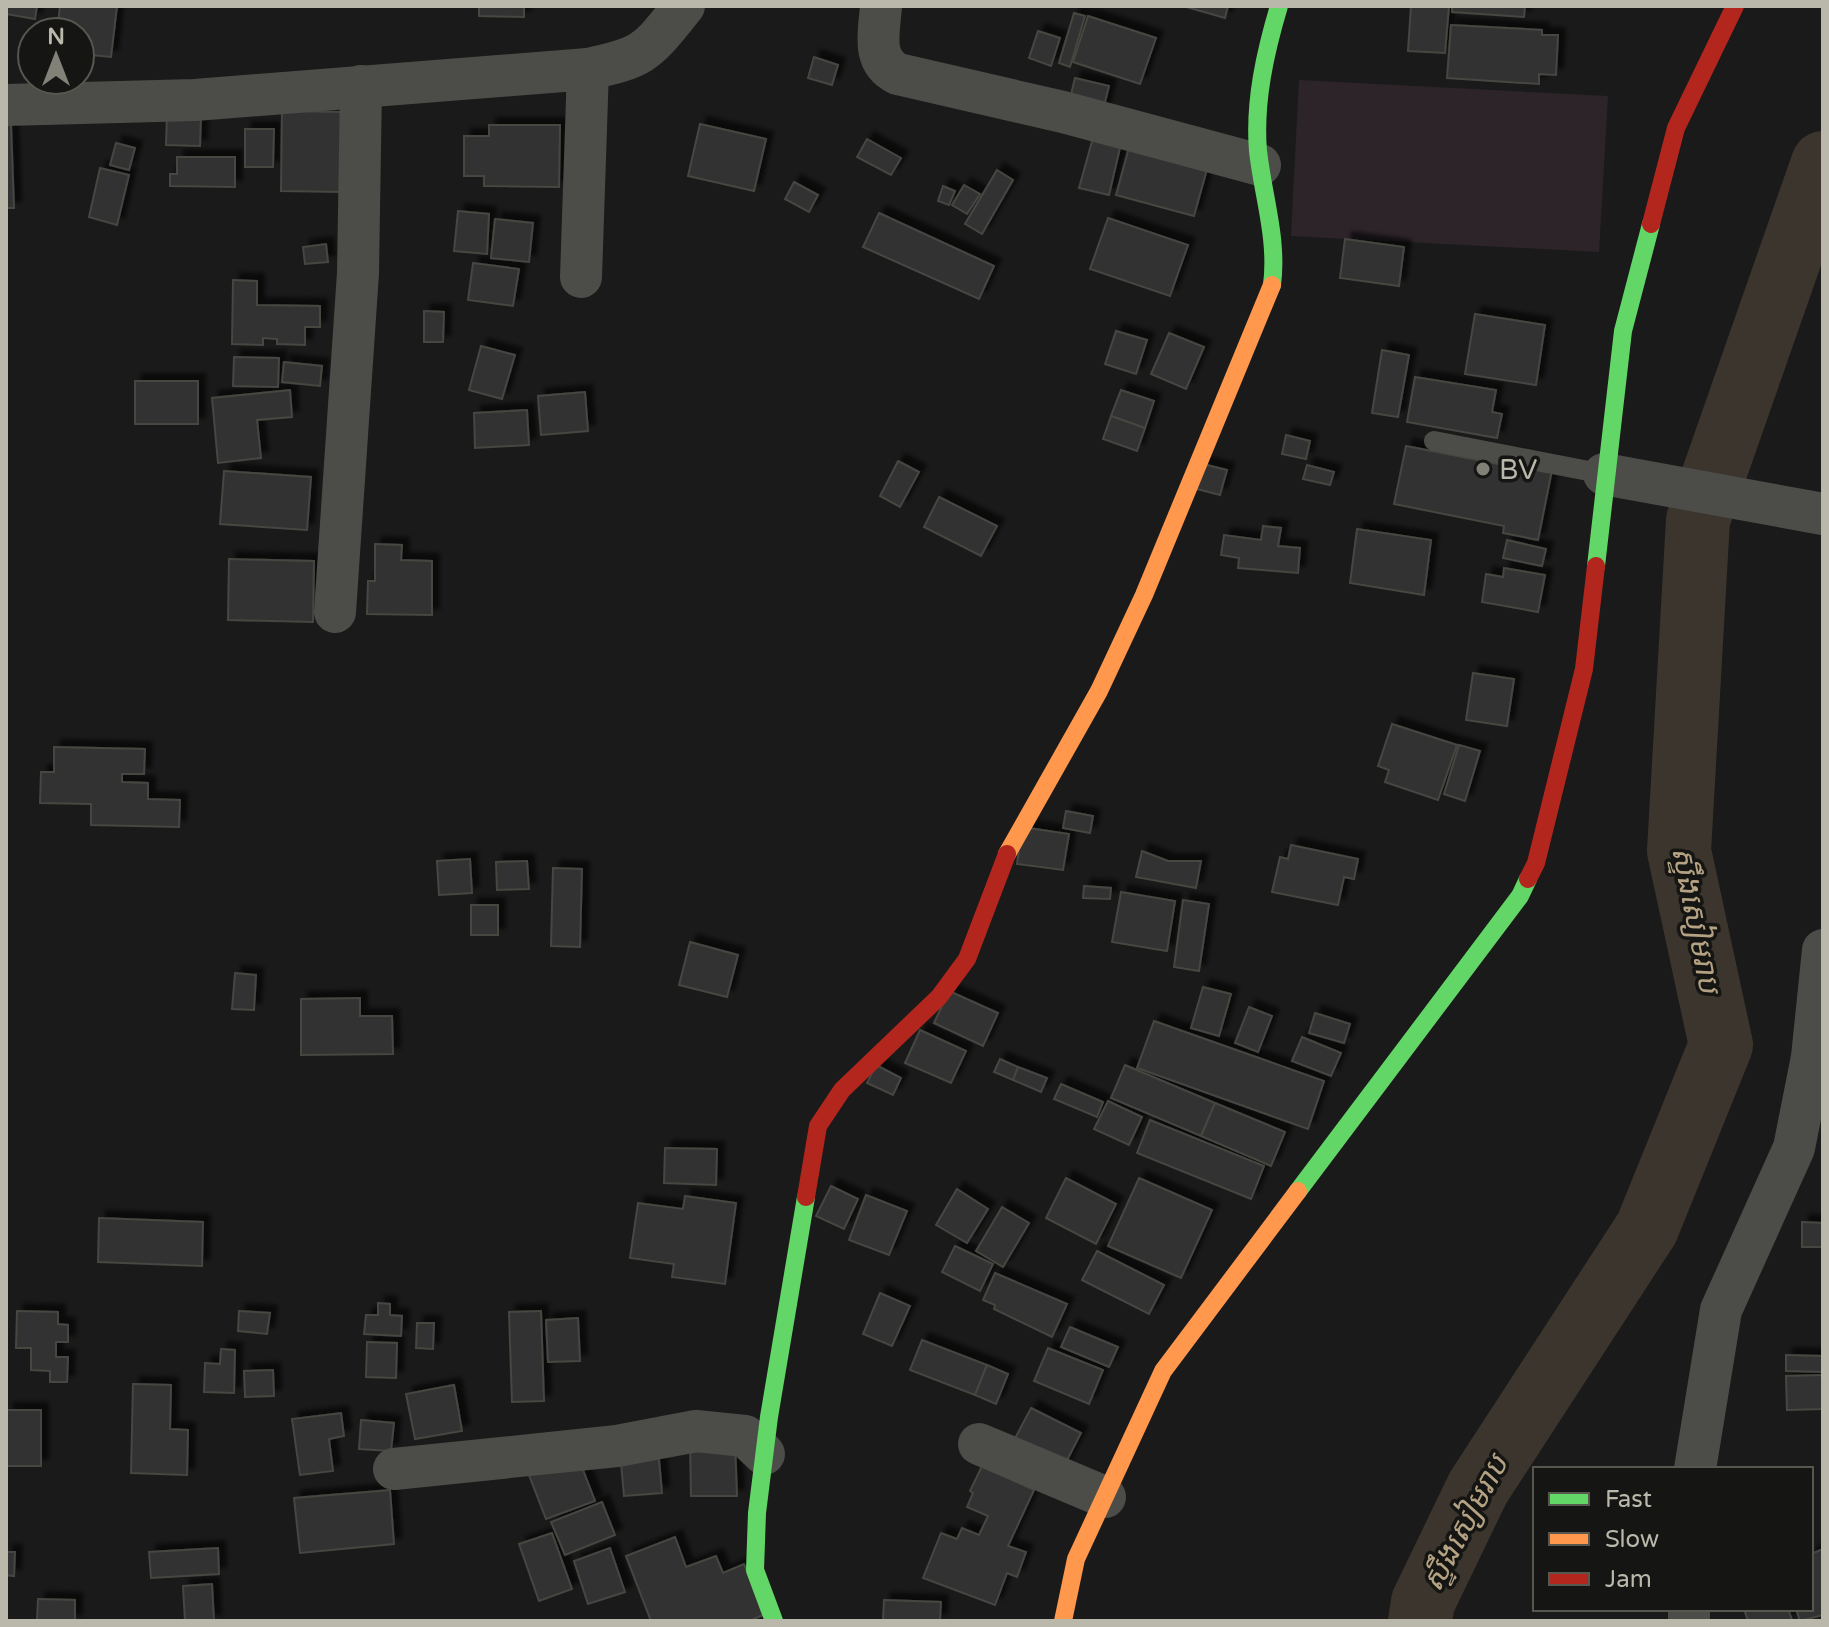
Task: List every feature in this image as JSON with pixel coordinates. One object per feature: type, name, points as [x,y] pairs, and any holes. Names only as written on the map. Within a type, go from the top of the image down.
[{"type":"street","points":[[6,105],[195,100],[588,69],[625,61],[648,50],[684,6]]},
{"type":"street","points":[[881,6],[880,58],[884,67],[898,74],[1063,112],[1260,165]]},
{"type":"street","points":[[774,1621],[755,1570],[764,1454],[818,1126],[842,1090],[939,997],[967,959],[1012,841],[1099,691],[1138,608],[1272,284],[1274,245],[1260,165],[1261,83],[1279,6]]},
{"type":"street","points":[[1063,1621],[1076,1559],[1163,1371],[1520,896],[1536,863],[1584,669],[1604,474],[1623,331],[1676,128],[1735,6]]},
{"type":"street","points":[[581,277],[588,69]]},
{"type":"street","points":[[335,612],[358,273],[361,86]]},
{"type":"street","points":[[1604,474],[1823,514]]},
{"type":"street","points":[[1695,1467],[1721,1310],[1794,1148],[1812,1057],[1823,950]]},
{"type":"street","points":[[394,1469],[617,1446],[696,1431],[745,1436],[764,1454]]},
{"type":"street","points":[[979,1444],[1105,1497]]},
{"type":"lane","points":[[1434,441],[1604,474]]},
{"type":"shaded area","points":[[1299,80],[1608,96],[1599,252],[1291,236]]},
{"type":"building","points":[[6,6],[37,6],[35,16],[6,14]]},
{"type":"building","points":[[60,6],[117,6],[111,57],[96,56],[96,16],[59,16]]},
{"type":"building","points":[[479,6],[524,6],[524,17],[479,16]]},
{"type":"building","points":[[1183,6],[1228,6],[1225,18]]},
{"type":"building","points":[[1411,6],[1449,6],[1445,53],[1408,51]]},
{"type":"building","points":[[1452,6],[1525,6],[1524,17],[1452,12]]},
{"type":"building","points":[[1074,13],[1085,16],[1070,67],[1059,63]]},
{"type":"building","points":[[1088,16],[1156,38],[1140,84],[1073,62]]},
{"type":"building","points":[[1451,25],[1542,30],[1542,35],[1558,35],[1556,75],[1539,74],[1539,84],[1447,78]]},
{"type":"building","points":[[1038,31],[1060,38],[1051,66],[1029,58]]},
{"type":"building","points":[[814,57],[838,65],[832,85],[808,78]]},
{"type":"building","points":[[1075,78],[1109,86],[1102,114],[1068,107]]},
{"type":"building","points":[[282,111],[342,112],[342,192],[281,191]]},
{"type":"building","points":[[167,114],[201,115],[200,146],[166,145]]},
{"type":"building","points":[[700,124],[766,139],[754,191],[688,176]]},
{"type":"building","points":[[6,125],[11,125],[14,208],[6,208]]},
{"type":"building","points":[[489,125],[560,125],[559,187],[484,186],[484,176],[464,176],[464,136],[489,136]]},
{"type":"building","points":[[1096,127],[1123,135],[1109,195],[1079,188]]},
{"type":"building","points":[[245,129],[274,129],[273,167],[245,167]]},
{"type":"building","points":[[867,139],[901,158],[891,175],[857,157]]},
{"type":"building","points":[[1131,140],[1209,162],[1194,216],[1116,195]]},
{"type":"building","points":[[116,143],[135,148],[129,170],[110,165]]},
{"type":"building","points":[[177,157],[235,157],[235,187],[170,186],[170,174],[177,174]]},
{"type":"building","points":[[100,168],[129,175],[117,225],[89,217]]},
{"type":"building","points":[[997,170],[1013,180],[982,234],[965,224]]},
{"type":"building","points":[[794,182],[818,195],[809,212],[785,199]]},
{"type":"building","points":[[964,185],[980,194],[967,214],[952,205]]},
{"type":"building","points":[[943,186],[955,191],[949,205],[938,201]]},
{"type":"building","points":[[458,211],[489,214],[487,254],[454,251]]},
{"type":"building","points":[[879,213],[994,266],[979,299],[863,247]]},
{"type":"building","points":[[1108,218],[1188,245],[1170,296],[1090,269]]},
{"type":"building","points":[[495,219],[533,223],[529,262],[491,258]]},
{"type":"building","points":[[1345,239],[1404,247],[1399,286],[1340,278]]},
{"type":"building","points":[[326,244],[328,262],[305,264],[303,247]]},
{"type":"building","points":[[473,263],[519,269],[513,306],[468,300]]},
{"type":"building","points":[[233,280],[257,281],[257,305],[320,306],[320,327],[305,327],[305,345],[277,344],[277,339],[263,338],[263,345],[232,344]]},
{"type":"building","points":[[424,311],[444,312],[443,342],[424,342]]},
{"type":"building","points":[[1475,314],[1545,325],[1536,385],[1465,374]]},
{"type":"building","points":[[1116,331],[1147,340],[1136,374],[1105,364]]},
{"type":"building","points":[[1169,333],[1204,347],[1186,389],[1151,374]]},
{"type":"building","points":[[481,346],[515,355],[502,399],[469,390]]},
{"type":"building","points":[[1382,350],[1409,355],[1398,417],[1372,413]]},
{"type":"building","points":[[234,357],[279,358],[278,387],[233,386]]},
{"type":"building","points":[[284,362],[322,366],[320,386],[282,382]]},
{"type":"building","points":[[1415,377],[1496,390],[1492,412],[1502,414],[1497,438],[1407,422]]},
{"type":"building","points":[[135,381],[198,381],[198,424],[135,424]]},
{"type":"building","points":[[290,390],[292,417],[257,420],[261,458],[218,463],[212,398]]},
{"type":"building","points":[[1121,390],[1154,401],[1145,428],[1111,416]]},
{"type":"building","points":[[585,392],[588,431],[541,435],[538,396]]},
{"type":"building","points":[[527,410],[529,445],[475,448],[474,413]]},
{"type":"building","points":[[1111,416],[1145,428],[1137,451],[1103,439]]},
{"type":"building","points":[[1286,435],[1310,441],[1306,459],[1282,454]]},
{"type":"building","points":[[1406,446],[1509,466],[1511,457],[1553,465],[1538,540],[1503,533],[1504,526],[1394,504]]},
{"type":"building","points":[[898,461],[919,472],[900,507],[880,496]]},
{"type":"building","points":[[1203,464],[1227,470],[1220,495],[1197,489]]},
{"type":"building","points":[[1307,465],[1334,472],[1330,485],[1303,479]]},
{"type":"building","points":[[224,471],[311,477],[307,530],[220,524]]},
{"type":"building","points":[[939,497],[997,526],[981,556],[924,527]]},
{"type":"building","points":[[1263,526],[1281,528],[1278,546],[1300,548],[1298,573],[1238,568],[1239,558],[1221,555],[1224,535],[1261,540]]},
{"type":"building","points":[[1357,529],[1431,540],[1424,595],[1350,583]]},
{"type":"building","points":[[1507,540],[1546,549],[1542,566],[1503,558]]},
{"type":"building","points":[[375,544],[402,545],[401,560],[432,561],[432,615],[367,614],[368,581],[375,581]]},
{"type":"building","points":[[229,559],[314,561],[313,622],[228,620]]},
{"type":"building","points":[[1504,568],[1545,575],[1538,612],[1482,602],[1486,574],[1503,577]]},
{"type":"building","points":[[1473,673],[1514,679],[1507,726],[1466,720]]},
{"type":"building","points":[[1392,724],[1457,745],[1438,800],[1385,782],[1389,770],[1378,766]]},
{"type":"building","points":[[1459,745],[1480,751],[1465,801],[1444,794]]},
{"type":"building","points":[[54,747],[145,749],[144,774],[122,774],[122,782],[148,783],[148,799],[180,800],[179,827],[91,825],[91,804],[40,803],[41,772],[54,772]]},
{"type":"building","points":[[1066,811],[1093,816],[1090,833],[1063,828]]},
{"type":"building","points":[[1022,827],[1069,834],[1063,870],[1017,864]]},
{"type":"building","points":[[1291,845],[1358,859],[1354,879],[1344,877],[1338,905],[1272,892],[1280,857],[1288,859]]},
{"type":"building","points":[[1142,851],[1168,861],[1201,861],[1196,888],[1136,877]]},
{"type":"building","points":[[470,859],[472,893],[439,895],[437,861]]},
{"type":"building","points":[[527,861],[529,889],[497,890],[496,862]]},
{"type":"building","points":[[553,868],[582,869],[580,947],[551,946]]},
{"type":"building","points":[[1084,886],[1111,888],[1110,899],[1083,898]]},
{"type":"building","points":[[1121,892],[1175,901],[1167,951],[1112,942]]},
{"type":"building","points":[[1183,900],[1209,904],[1199,971],[1174,967]]},
{"type":"building","points":[[471,905],[498,905],[498,935],[471,935]]},
{"type":"building","points":[[690,942],[738,955],[727,997],[679,985]]},
{"type":"building","points":[[235,973],[256,975],[254,1010],[232,1009]]},
{"type":"building","points":[[1203,987],[1231,994],[1219,1036],[1191,1028]]},
{"type":"building","points":[[949,991],[998,1013],[983,1046],[934,1023]]},
{"type":"building","points":[[360,998],[360,1016],[392,1016],[393,1054],[301,1055],[301,999]]},
{"type":"building","points":[[1249,1007],[1272,1016],[1258,1052],[1235,1043]]},
{"type":"building","points":[[1315,1013],[1350,1024],[1344,1043],[1309,1033]]},
{"type":"building","points":[[1154,1021],[1324,1081],[1308,1129],[1137,1068]]},
{"type":"building","points":[[920,1030],[966,1051],[951,1083],[905,1063]]},
{"type":"building","points":[[1302,1037],[1341,1053],[1331,1076],[1292,1061]]},
{"type":"building","points":[[1000,1059],[1018,1067],[1013,1080],[994,1072]]},
{"type":"building","points":[[876,1065],[901,1078],[893,1095],[867,1083]]},
{"type":"building","points":[[1125,1065],[1215,1103],[1201,1136],[1111,1098]]},
{"type":"building","points":[[1018,1067],[1047,1078],[1041,1092],[1013,1080]]},
{"type":"building","points":[[1061,1084],[1103,1102],[1097,1117],[1054,1099]]},
{"type":"building","points":[[1108,1101],[1142,1117],[1129,1145],[1094,1129]]},
{"type":"building","points":[[1215,1103],[1285,1132],[1271,1166],[1201,1136]]},
{"type":"building","points":[[1150,1120],[1264,1166],[1251,1199],[1137,1153]]},
{"type":"building","points":[[665,1148],[717,1149],[716,1185],[664,1183]]},
{"type":"building","points":[[1066,1178],[1116,1204],[1096,1244],[1046,1218]]},
{"type":"building","points":[[1139,1178],[1212,1210],[1181,1278],[1108,1246]]},
{"type":"building","points":[[831,1186],[858,1199],[844,1229],[816,1216]]},
{"type":"building","points":[[957,1189],[988,1209],[967,1243],[936,1225]]},
{"type":"building","points":[[866,1195],[907,1211],[889,1255],[849,1240]]},
{"type":"building","points":[[685,1196],[736,1203],[725,1284],[672,1277],[674,1264],[630,1258],[638,1203],[683,1209]]},
{"type":"building","points":[[1002,1207],[1029,1223],[1003,1267],[976,1251]]},
{"type":"building","points":[[99,1218],[203,1222],[202,1266],[98,1262]]},
{"type":"building","points":[[1802,1222],[1823,1223],[1823,1247],[1802,1247]]},
{"type":"building","points":[[955,1246],[993,1264],[980,1291],[942,1272]]},
{"type":"building","points":[[1097,1251],[1164,1285],[1149,1314],[1082,1280]]},
{"type":"building","points":[[995,1273],[1067,1304],[1052,1337],[994,1309],[995,1305],[983,1300]]},
{"type":"building","points":[[880,1293],[910,1306],[892,1346],[863,1334]]},
{"type":"building","points":[[378,1303],[390,1304],[390,1315],[402,1316],[401,1336],[364,1334],[366,1315],[378,1315]]},
{"type":"building","points":[[17,1311],[58,1312],[58,1324],[68,1325],[68,1342],[56,1342],[56,1357],[68,1357],[67,1382],[50,1382],[50,1371],[31,1370],[31,1348],[16,1348]]},
{"type":"building","points":[[239,1311],[270,1313],[267,1334],[238,1331]]},
{"type":"building","points":[[541,1311],[544,1401],[512,1402],[509,1312]]},
{"type":"building","points":[[578,1318],[580,1361],[548,1362],[546,1320]]},
{"type":"building","points":[[417,1323],[434,1323],[433,1349],[416,1348]]},
{"type":"building","points":[[1070,1327],[1118,1347],[1109,1367],[1061,1347]]},
{"type":"building","points":[[922,1340],[987,1365],[975,1395],[910,1370]]},
{"type":"building","points":[[367,1342],[397,1343],[396,1378],[366,1377]]},
{"type":"building","points":[[1048,1348],[1103,1370],[1089,1404],[1034,1381]]},
{"type":"building","points":[[221,1349],[235,1350],[234,1393],[204,1392],[205,1363],[220,1364]]},
{"type":"building","points":[[1786,1355],[1823,1356],[1823,1372],[1786,1371]]},
{"type":"building","points":[[987,1365],[1008,1374],[996,1404],[975,1395]]},
{"type":"building","points":[[273,1370],[274,1396],[245,1397],[244,1371]]},
{"type":"building","points":[[1823,1375],[1823,1409],[1787,1410],[1786,1376]]},
{"type":"building","points":[[133,1384],[171,1385],[170,1429],[188,1430],[187,1475],[131,1473]]},
{"type":"building","points":[[454,1385],[462,1431],[415,1439],[406,1394]]},
{"type":"building","points":[[1031,1408],[1081,1433],[1063,1468],[1013,1442]]},
{"type":"building","points":[[7,1410],[41,1410],[41,1466],[7,1466]]},
{"type":"building","points":[[341,1413],[344,1436],[329,1439],[333,1471],[300,1475],[292,1419]]},
{"type":"building","points":[[361,1420],[394,1423],[391,1451],[359,1449]]},
{"type":"building","points":[[690,1442],[735,1442],[737,1496],[691,1496]]},
{"type":"building","points":[[658,1448],[662,1493],[624,1496],[620,1452]]},
{"type":"building","points":[[578,1457],[595,1501],[546,1519],[529,1475]]},
{"type":"building","points":[[982,1466],[1034,1490],[1008,1546],[1026,1552],[1017,1577],[1007,1573],[995,1605],[923,1578],[941,1533],[957,1539],[962,1528],[979,1535],[988,1516],[967,1507],[973,1493],[970,1491]]},
{"type":"building","points":[[390,1490],[394,1544],[300,1553],[294,1498]]},
{"type":"building","points":[[602,1502],[615,1535],[565,1555],[551,1522]]},
{"type":"building","points":[[552,1533],[572,1589],[539,1601],[519,1544]]},
{"type":"building","points":[[675,1537],[686,1567],[716,1556],[723,1573],[744,1564],[763,1615],[749,1621],[651,1621],[626,1556]]},
{"type":"building","points":[[218,1548],[219,1574],[151,1578],[149,1552]]},
{"type":"building","points":[[610,1548],[625,1592],[588,1604],[574,1561]]},
{"type":"building","points":[[1823,1549],[1823,1615],[1800,1621],[1797,1611],[1813,1611],[1813,1553]]},
{"type":"building","points":[[6,1552],[15,1552],[14,1576],[6,1575]]},
{"type":"building","points":[[212,1584],[214,1621],[185,1621],[183,1586]]},
{"type":"building","points":[[38,1599],[75,1600],[75,1621],[37,1621]]},
{"type":"building","points":[[884,1600],[941,1602],[940,1621],[883,1621]]},
{"type":"building","points":[[1789,1611],[1792,1620],[1748,1621],[1745,1612]]},
{"type":"waterway","name":"ស្ទឹងសៀមរាប","points":[[1420,1621],[1423,1602],[1478,1488],[1647,1228],[1721,1045],[1679,851],[1698,520],[1823,163]]},
{"type":"traffic: fast","points":[[1272,285],[1273,251],[1257,133],[1265,60],[1279,6]]},
{"type":"traffic: fast","points":[[1596,566],[1623,331],[1651,224]]},
{"type":"traffic: fast","points":[[1298,1191],[1520,896],[1528,879]]},
{"type":"traffic: fast","points":[[774,1621],[755,1570],[757,1513],[769,1417],[806,1197]]},
{"type":"traffic: slow","points":[[1007,854],[1099,691],[1144,595],[1272,285]]},
{"type":"traffic: slow","points":[[1063,1621],[1076,1559],[1163,1371],[1298,1191]]},
{"type":"traffic: jam","points":[[1651,224],[1676,128],[1735,6]]},
{"type":"traffic: jam","points":[[1528,879],[1536,863],[1584,669],[1596,566]]},
{"type":"traffic: jam","points":[[806,1197],[818,1126],[842,1090],[939,997],[967,959],[1007,854]]},
{"type":"place","name":"BV","points":[[1483,469]]}]
